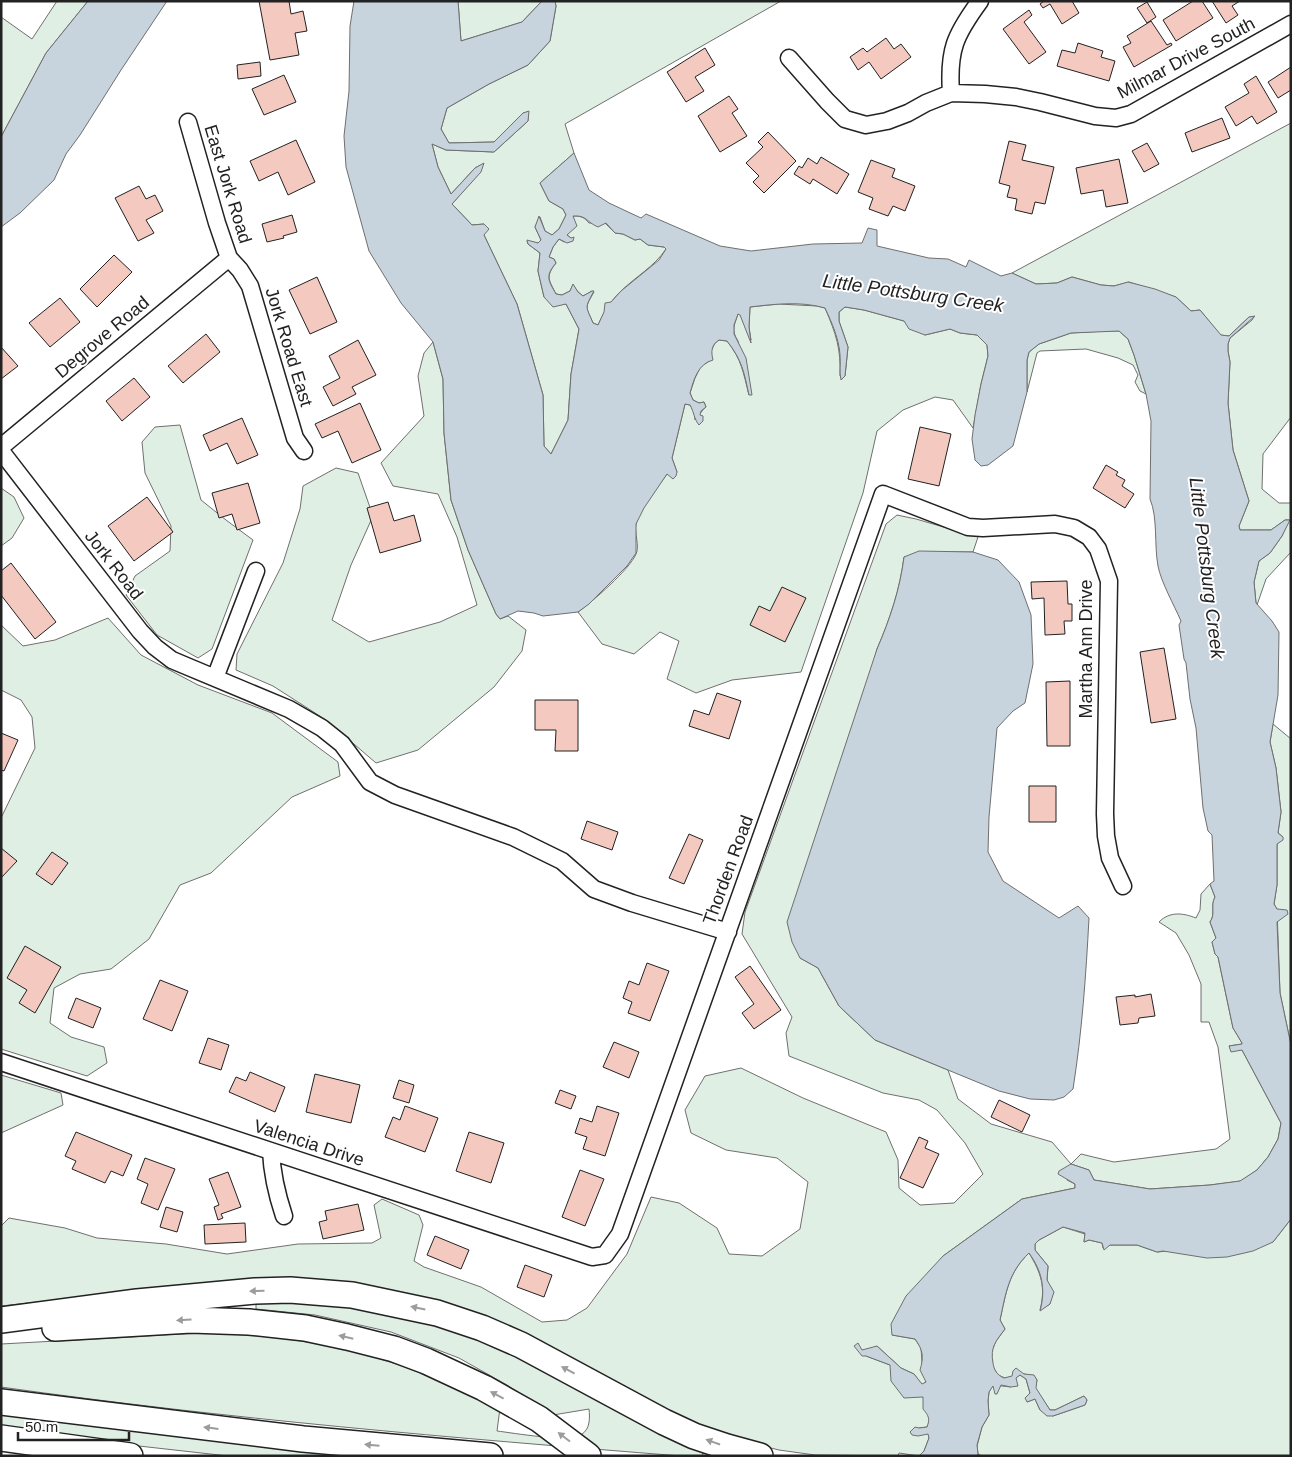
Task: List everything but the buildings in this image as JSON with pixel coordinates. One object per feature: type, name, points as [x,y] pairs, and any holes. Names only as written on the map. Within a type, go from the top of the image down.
[{"type":"highway","points":[[1,1320],[137,1302],[236,1292],[290,1290],[352,1295],[437,1312],[482,1328],[521,1345],[664,1422],[694,1436],[760,1456]]},
{"type":"highway","points":[[1,1329],[65,1328],[191,1320],[249,1322],[306,1328],[394,1349],[426,1361],[484,1388],[539,1418],[588,1456]]},
{"type":"highway","points":[[1,1402],[303,1439],[490,1456]]},
{"type":"highway","points":[[1,1438],[130,1456]]},
{"type":"street","points":[[789,58],[845,119],[866,125],[887,121],[908,114],[926,103],[951,93],[949,71],[953,47],[966,21],[980,1]]},
{"type":"street","name":"Milmar Drive South","points":[[951,93],[1016,97],[1095,116],[1116,118],[1131,114],[1291,24]]},
{"type":"street","name":"East Jork Road","points":[[188,122],[229,258]]},
{"type":"street","name":"Degrove Road","points":[[1,446],[229,258]]},
{"type":"street","name":"Jork Road East","points":[[229,258],[240,270],[250,286],[295,438],[304,451]]},
{"type":"street","name":"Jork Road","points":[[1,451],[140,631],[155,647],[172,660],[289,709],[322,728],[342,744],[370,782],[395,795],[513,836],[562,861],[594,889],[632,903],[728,932]]},
{"type":"street","name":"Martha Ann Drive","points":[[883,494],[968,527],[983,528],[1055,524],[1074,528],[1089,537],[1098,549],[1109,580],[1106,836],[1110,858],[1124,886]]},
{"type":"street","name":"Thorden Road","points":[[605,1255],[620,1234],[883,494]]},
{"type":"street","points":[[215,678],[256,571]]},
{"type":"street","name":"Valencia Drive","points":[[1,1062],[592,1257],[605,1255]]},
{"type":"street","points":[[272,1152],[272,1166],[277,1193],[284,1216]]},
{"type":"green space","points":[[57,1],[88,1],[46,53],[1,137],[1,17],[32,39]]},
{"type":"green space","points":[[458,1],[542,1],[522,22],[461,41]]},
{"type":"green space","points":[[555,1],[781,1],[565,124],[574,153],[540,183],[549,201],[563,209],[566,215],[559,229],[552,235],[545,231],[540,217],[535,227],[541,240],[538,243],[527,241],[528,244],[540,253],[538,271],[544,297],[566,304],[579,329],[571,374],[568,420],[551,454],[544,446],[543,395],[517,304],[484,235],[484,224],[472,225],[452,204],[480,172],[483,164],[475,168],[451,194],[438,167],[432,144],[446,150],[494,152],[528,121],[528,112],[523,113],[494,142],[449,143],[441,129],[447,108],[489,84],[528,65],[550,41],[556,6]]},
{"type":"green space","points":[[1291,123],[1291,417],[1263,454],[1262,489],[1279,503],[1291,503],[1291,552],[1266,579],[1257,605],[1254,582],[1259,561],[1270,553],[1282,536],[1289,520],[1285,520],[1271,530],[1240,530],[1239,526],[1249,501],[1233,450],[1228,403],[1230,362],[1228,344],[1230,338],[1254,317],[1249,317],[1229,336],[1220,335],[1200,310],[1191,311],[1176,297],[1129,282],[1114,286],[1101,285],[1072,277],[1057,283],[1036,284],[1012,273]]},
{"type":"green space","points":[[573,216],[582,217],[589,223],[605,223],[615,233],[623,234],[635,240],[640,239],[648,245],[664,247],[666,249],[650,267],[616,296],[598,325],[593,323],[587,308],[594,292],[592,291],[583,296],[573,285],[570,291],[562,295],[556,294],[549,278],[550,272],[556,263],[554,259],[549,257],[559,239],[564,242],[571,238],[567,235]]},
{"type":"green space","points":[[779,304],[825,308],[837,341],[840,357],[840,376],[845,376],[848,347],[839,321],[839,312],[845,307],[904,321],[925,335],[950,329],[960,333],[977,335],[987,345],[988,356],[973,428],[953,400],[935,397],[903,410],[877,431],[863,493],[801,672],[732,680],[696,693],[667,679],[679,641],[660,632],[634,654],[602,644],[578,612],[619,576],[636,554],[636,524],[638,517],[667,474],[677,472],[672,458],[685,404],[690,405],[694,411],[695,420],[706,407],[704,402],[699,403],[693,400],[690,393],[701,366],[708,362],[715,343],[719,340],[727,341],[736,354],[749,395],[738,341],[734,331],[735,322],[738,314],[741,315],[751,340],[749,327],[750,307]]},
{"type":"green space","points":[[1119,331],[1128,339],[1146,394],[1140,391],[1135,382],[1138,375],[1133,365],[1118,358],[1086,349],[1040,351],[1037,353],[1027,392],[1027,360],[1029,352],[1039,344],[1071,333]]},
{"type":"green space","points":[[433,342],[443,379],[444,433],[451,500],[468,550],[496,614],[500,619],[508,616],[526,630],[522,651],[494,687],[418,750],[376,763],[326,720],[273,686],[236,670],[237,654],[283,563],[300,509],[303,486],[336,468],[358,473],[373,516],[351,565],[332,620],[369,642],[440,622],[477,605],[457,537],[438,494],[393,486],[381,463],[424,416],[418,376],[424,353]]},
{"type":"green space","points":[[180,425],[201,500],[253,540],[212,649],[198,658],[157,635],[126,595],[135,576],[170,551],[171,526],[145,473],[142,442],[155,427]]},
{"type":"green space","points":[[1,488],[14,497],[24,518],[12,538],[1,546]]},
{"type":"green space","points":[[897,515],[978,537],[973,552],[947,552],[904,557],[894,604],[877,649],[800,958],[818,968],[839,1006],[875,1040],[948,1070],[958,1099],[991,1124],[1052,1142],[1071,1164],[1067,1180],[1075,1184],[1075,1188],[1022,1199],[943,1256],[892,1335],[915,1339],[921,1348],[926,1382],[922,1385],[914,1374],[901,1368],[877,1346],[866,1356],[890,1365],[923,1397],[930,1421],[927,1427],[919,1428],[928,1433],[929,1438],[924,1451],[919,1456],[899,1453],[898,1456],[815,1455],[779,1450],[743,1441],[698,1426],[483,1318],[201,1284],[1,1306],[1,1226],[9,1218],[65,1228],[97,1238],[166,1244],[227,1254],[298,1244],[372,1243],[381,1238],[374,1205],[382,1199],[419,1215],[423,1225],[414,1261],[424,1267],[481,1287],[542,1322],[567,1320],[587,1308],[627,1254],[651,1197],[679,1203],[717,1228],[729,1254],[762,1256],[800,1229],[808,1182],[777,1158],[726,1150],[691,1133],[685,1110],[705,1076],[741,1068],[803,1098],[886,1132],[898,1160],[899,1188],[920,1205],[954,1203],[983,1174],[965,1143],[937,1110],[919,1100],[883,1093],[789,1056],[786,1033],[792,1017],[742,934],[745,912],[886,524]]},
{"type":"green space","points":[[108,618],[141,655],[198,685],[272,713],[338,762],[340,776],[292,797],[211,873],[180,885],[149,939],[111,969],[80,974],[54,988],[50,1023],[71,1037],[104,1047],[107,1063],[87,1076],[1,1049],[1,818],[35,748],[32,717],[21,700],[1,690],[1,625],[23,646],[55,640]]},
{"type":"green space","points":[[1273,724],[1291,739],[1291,1045],[1280,993],[1277,909],[1274,904],[1277,885],[1277,844],[1283,837],[1278,833],[1281,812],[1276,768],[1270,742]]},
{"type":"green space","points":[[1210,884],[1215,897],[1213,916],[1210,922],[1216,938],[1212,942],[1215,954],[1218,957],[1233,1028],[1242,1043],[1229,1046],[1242,1050],[1281,1123],[1278,1139],[1268,1157],[1257,1170],[1241,1181],[1210,1185],[1150,1189],[1094,1180],[1089,1170],[1071,1164],[1081,1154],[1114,1162],[1216,1149],[1230,1139],[1218,1047],[1209,1022],[1201,1022],[1201,984],[1189,955],[1176,933],[1159,922],[1163,918],[1177,914],[1196,918],[1200,910],[1201,894]]},
{"type":"green space","points":[[1,1075],[61,1093],[63,1105],[1,1133]]},
{"type":"green space","points":[[1291,1219],[1291,1456],[982,1456],[978,1454],[977,1446],[982,1427],[989,1415],[989,1392],[993,1385],[1011,1387],[1015,1378],[1020,1375],[1026,1379],[1030,1393],[1027,1402],[1035,1399],[1040,1410],[1053,1416],[1085,1405],[1087,1400],[1084,1396],[1055,1410],[1050,1410],[1035,1388],[1037,1380],[1034,1376],[1024,1374],[1005,1378],[998,1375],[993,1367],[991,1353],[996,1341],[1005,1329],[1000,1320],[1009,1284],[1016,1268],[1029,1253],[1037,1267],[1041,1280],[1042,1302],[1040,1310],[1050,1304],[1047,1280],[1048,1266],[1035,1250],[1035,1244],[1039,1240],[1063,1227],[1085,1234],[1084,1242],[1089,1240],[1102,1243],[1103,1248],[1110,1245],[1137,1245],[1157,1252],[1273,1242]]},
{"type":"green space","points":[[294,1296],[453,1323],[702,1450],[703,1456],[681,1456],[341,1427],[171,1409],[1,1387],[1,1344],[216,1333],[296,1340],[330,1346],[381,1359],[450,1385],[500,1408],[497,1431],[541,1437],[566,1438],[582,1434],[588,1426],[589,1409],[553,1415],[507,1385],[459,1358],[391,1332],[315,1315],[256,1309],[256,1303]]},
{"type":"green space","points":[[1,1413],[365,1456],[228,1456],[130,1445],[1,1427]]},
{"type":"water","points":[[88,1],[167,1],[66,154],[54,180],[20,213],[1,227],[1,137],[46,53]]},
{"type":"water","name":"Little Pottsburg Creek","points":[[354,1],[458,1],[461,41],[522,22],[542,1],[555,1],[556,6],[550,41],[528,65],[489,84],[447,108],[441,129],[449,143],[494,142],[523,113],[529,111],[528,121],[494,152],[446,150],[432,144],[438,167],[451,194],[475,168],[484,163],[481,172],[452,204],[472,225],[484,224],[489,229],[484,235],[517,304],[543,395],[544,446],[551,454],[568,420],[571,374],[579,329],[566,304],[553,307],[544,297],[538,271],[540,253],[528,244],[527,240],[538,243],[541,240],[535,227],[539,216],[545,231],[552,235],[559,229],[566,215],[563,209],[549,201],[540,183],[574,153],[589,190],[609,203],[641,218],[646,214],[720,246],[751,251],[813,244],[862,243],[868,228],[877,230],[877,246],[929,258],[948,259],[966,267],[969,260],[1001,276],[1012,273],[1036,284],[1057,283],[1072,277],[1101,285],[1114,286],[1128,282],[1155,289],[1176,297],[1191,311],[1200,310],[1221,335],[1229,336],[1249,317],[1255,316],[1230,338],[1228,344],[1230,362],[1228,403],[1233,450],[1249,501],[1239,526],[1240,530],[1271,530],[1285,520],[1290,520],[1270,553],[1259,561],[1254,582],[1256,603],[1279,632],[1278,695],[1270,742],[1276,768],[1281,812],[1278,833],[1283,837],[1283,840],[1277,844],[1277,885],[1274,904],[1277,909],[1287,910],[1288,914],[1277,922],[1280,993],[1291,1045],[1291,1219],[1273,1242],[1253,1251],[1227,1257],[1207,1258],[1163,1251],[1157,1252],[1137,1245],[1110,1245],[1104,1250],[1102,1243],[1089,1240],[1084,1242],[1085,1233],[1063,1227],[1039,1240],[1035,1244],[1035,1250],[1048,1266],[1047,1280],[1054,1292],[1050,1304],[1040,1311],[1043,1295],[1042,1280],[1029,1253],[1016,1268],[1009,1284],[1000,1320],[1005,1329],[993,1348],[993,1366],[998,1374],[1004,1378],[1012,1376],[1016,1368],[1024,1374],[1034,1375],[1037,1380],[1036,1388],[1050,1410],[1055,1410],[1084,1396],[1087,1400],[1085,1405],[1053,1416],[1047,1416],[1040,1410],[1035,1399],[1027,1402],[1025,1398],[1030,1393],[1026,1379],[1020,1375],[1016,1378],[1018,1386],[1001,1385],[997,1394],[995,1394],[993,1386],[989,1392],[989,1415],[982,1427],[977,1445],[978,1454],[976,1456],[919,1456],[924,1451],[929,1438],[928,1434],[918,1436],[912,1435],[910,1432],[915,1427],[927,1427],[928,1418],[923,1409],[923,1397],[904,1398],[891,1381],[890,1365],[862,1356],[854,1346],[858,1343],[862,1350],[877,1346],[901,1368],[914,1374],[922,1384],[926,1382],[920,1370],[922,1361],[921,1350],[915,1339],[892,1335],[891,1324],[906,1296],[943,1256],[1022,1199],[1075,1188],[1075,1184],[1058,1174],[1059,1171],[1071,1164],[1089,1170],[1094,1180],[1150,1189],[1210,1185],[1240,1181],[1257,1170],[1268,1157],[1278,1139],[1281,1123],[1242,1050],[1231,1052],[1229,1046],[1242,1043],[1233,1028],[1218,957],[1215,954],[1212,942],[1216,938],[1210,922],[1213,916],[1215,897],[1210,884],[1214,881],[1212,835],[1208,831],[1203,808],[1196,728],[1179,625],[1181,621],[1158,566],[1155,523],[1150,499],[1151,421],[1146,394],[1128,339],[1119,331],[1071,333],[1039,344],[1029,352],[1027,360],[1027,392],[1013,446],[988,465],[981,466],[975,460],[972,439],[975,415],[988,356],[987,345],[977,335],[960,333],[950,329],[925,335],[909,329],[904,321],[845,307],[839,312],[839,321],[848,347],[845,376],[841,380],[838,343],[833,325],[825,308],[797,304],[750,307],[749,327],[751,343],[738,314],[734,325],[734,334],[746,358],[752,395],[749,395],[744,373],[736,354],[727,341],[719,340],[712,349],[713,360],[700,369],[695,377],[690,393],[693,400],[699,403],[704,402],[706,407],[701,411],[700,415],[703,416],[703,421],[699,425],[690,405],[685,404],[672,458],[677,472],[676,476],[673,479],[667,474],[644,508],[636,524],[636,553],[627,566],[589,604],[578,612],[543,616],[518,611],[500,619],[496,614],[468,550],[451,500],[444,433],[443,379],[433,342],[401,303],[369,251],[346,167],[344,136],[349,91],[350,26]],"holes":[[[573,216],[578,216],[598,227],[606,223],[615,233],[623,234],[635,240],[640,239],[648,245],[664,247],[666,249],[659,260],[621,291],[611,302],[605,303],[604,312],[598,325],[593,323],[587,307],[594,291],[583,296],[573,284],[570,291],[562,295],[556,294],[549,278],[550,271],[556,263],[554,259],[549,257],[553,247],[559,239],[567,243],[573,241],[574,237],[571,238],[567,235],[577,226]]]},
{"type":"water","points":[[919,551],[973,552],[998,560],[1019,582],[1031,615],[1033,664],[1025,703],[1013,711],[997,728],[989,817],[988,852],[1003,881],[1059,918],[1078,906],[1089,918],[1083,1004],[1073,1089],[1064,1097],[1054,1100],[1030,1099],[999,1091],[875,1040],[839,1006],[818,968],[800,958],[792,942],[787,922],[877,649],[894,604],[904,557]]}]
